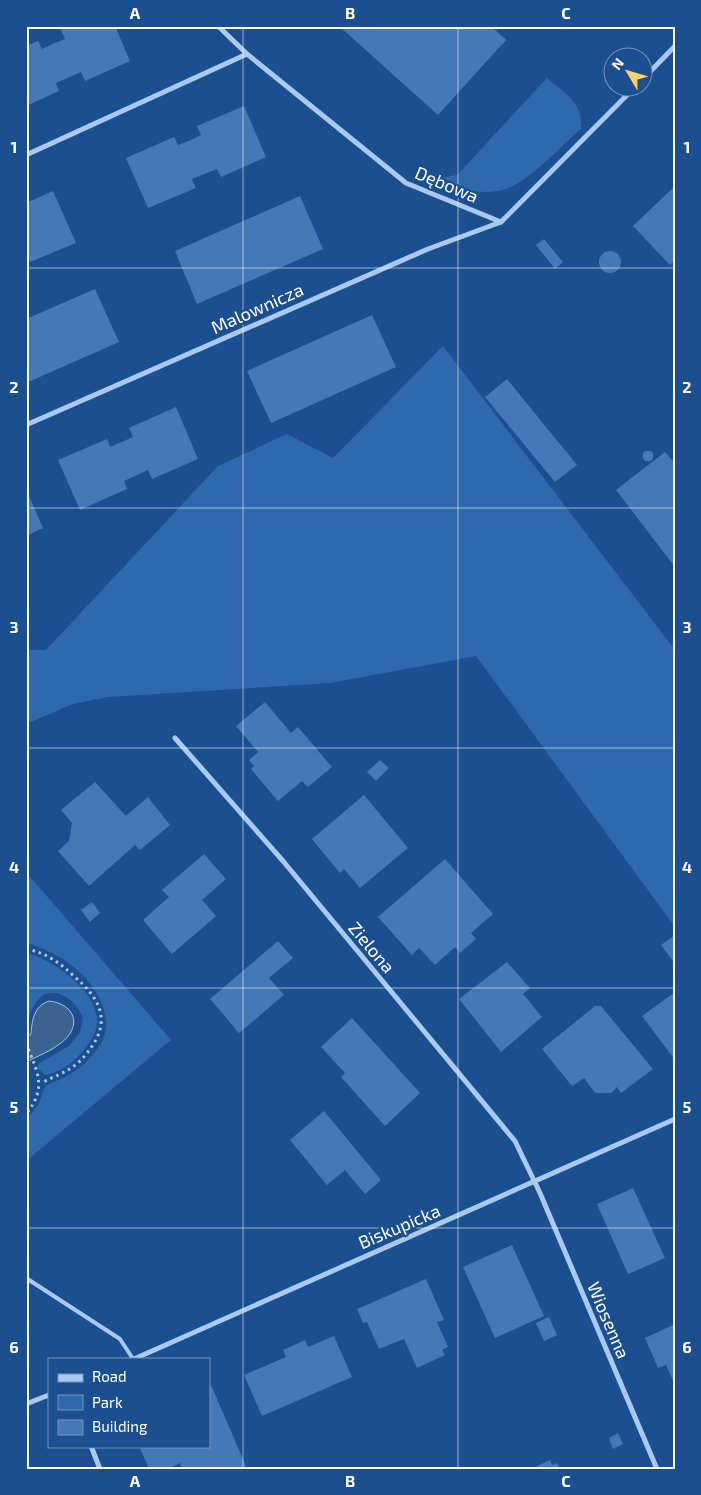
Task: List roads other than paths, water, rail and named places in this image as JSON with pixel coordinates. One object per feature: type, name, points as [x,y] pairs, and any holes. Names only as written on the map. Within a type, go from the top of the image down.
[{"type":"street","name":"Dębowa","points":[[218,26],[247,54],[406,183],[501,222]]},
{"type":"street","points":[[654,68],[675,46]]},
{"type":"street","points":[[26,155],[247,54]]},
{"type":"street","points":[[501,222],[624,98]]},
{"type":"street","name":"Malownicza","points":[[26,424],[428,248],[501,222]]},
{"type":"street","name":"Zielona","points":[[175,738],[283,861],[515,1141],[536,1182]]},
{"type":"street","name":"Biskupicka","points":[[135,1358],[675,1119]]},
{"type":"street","name":"Wiosenna","points":[[536,1182],[657,1469]]},
{"type":"street","points":[[26,1404],[48,1395]]},
{"type":"street","points":[[92,1448],[100,1469]]},
{"type":"lane","points":[[26,1278],[120,1338],[132,1358]]}]
